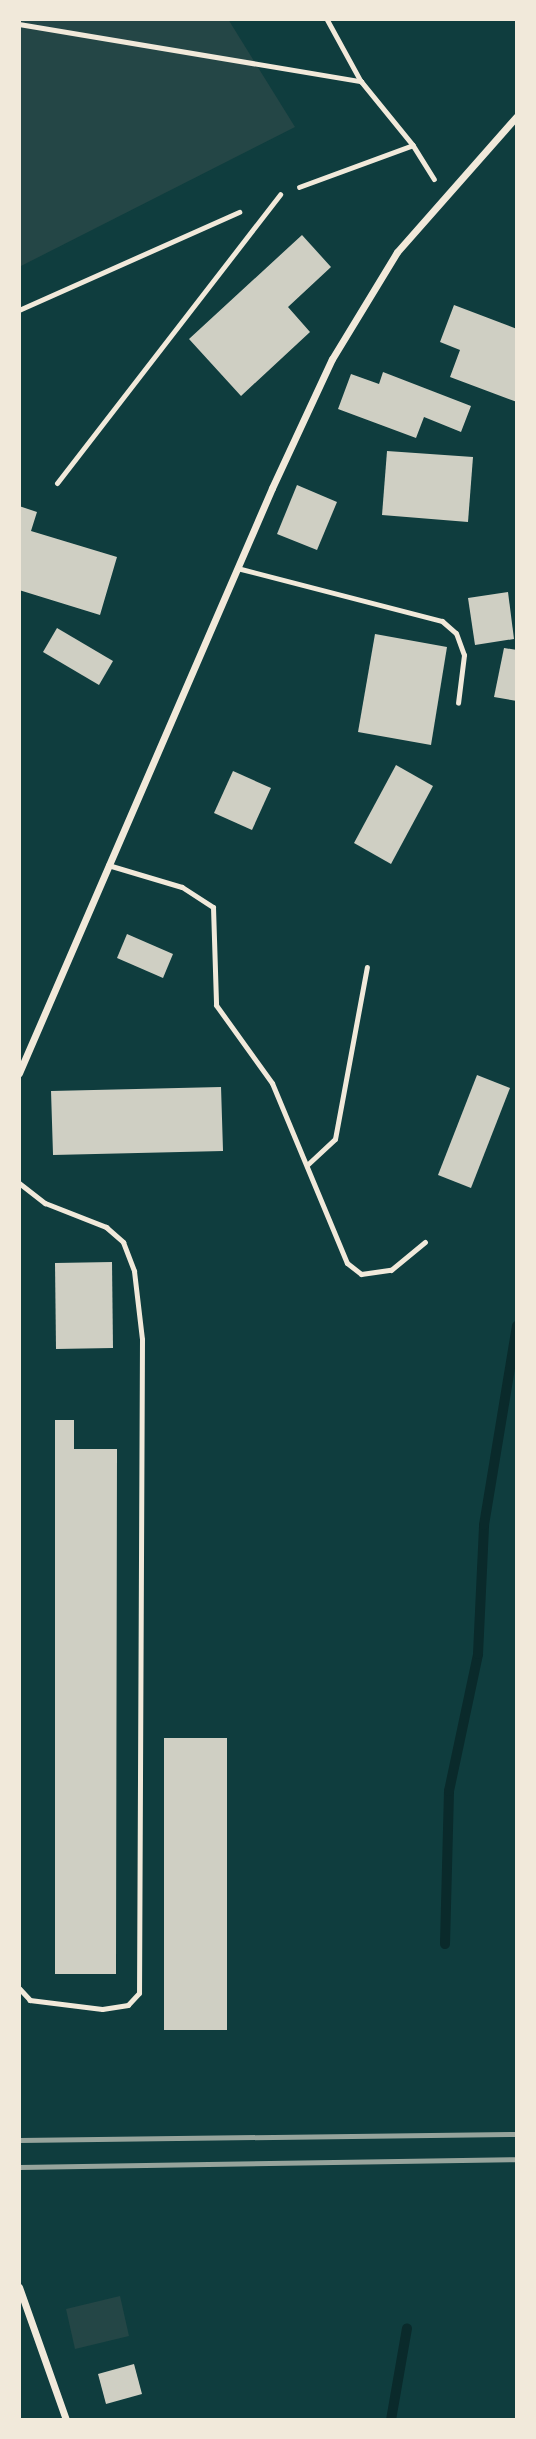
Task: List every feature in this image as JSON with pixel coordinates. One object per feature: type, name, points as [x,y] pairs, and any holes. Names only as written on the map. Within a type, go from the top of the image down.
[{"type":"street","points":[[19,1073],[237,568],[332,359],[397,252],[517,116]]},
{"type":"street","points":[[19,2287],[66,2420]]},
{"type":"lane","points":[[57,484],[280,194]]},
{"type":"lane","points":[[237,568],[442,621],[456,633],[464,655],[458,703]]},
{"type":"lane","points":[[108,865],[182,887],[214,907],[216,1005],[272,1083],[346,1263],[361,1274],[391,1270],[425,1242]]},
{"type":"lane","points":[[307,1165],[335,1139],[367,967]]},
{"type":"lane","points":[[19,1183],[45,1203],[106,1227],[123,1242],[134,1271],[142,1339],[139,1993],[128,2005],[102,2009],[30,2000],[19,1988]]},
{"type":"path","points":[[327,19],[361,81],[414,145]]},
{"type":"path","points":[[19,24],[361,81]]},
{"type":"shaded area","points":[[19,19],[228,19],[295,127],[19,267]]},
{"type":"shaded area","points":[[120,2296],[129,2336],[75,2349],[66,2309]]},
{"type":"building","points":[[302,235],[331,267],[288,307],[310,332],[241,396],[189,339]]},
{"type":"building","points":[[454,305],[517,329],[517,402],[450,377],[460,350],[440,342]]},
{"type":"building","points":[[383,372],[471,406],[461,432],[424,417],[416,438],[338,409],[351,374],[379,384]]},
{"type":"building","points":[[387,451],[473,457],[468,522],[382,515]]},
{"type":"building","points":[[297,485],[337,502],[317,550],[277,534]]},
{"type":"building","points":[[19,506],[37,512],[31,531],[117,557],[100,615],[19,590]]},
{"type":"building","points":[[508,592],[514,639],[475,645],[468,598]]},
{"type":"building","points":[[57,628],[113,661],[99,685],[43,652]]},
{"type":"building","points":[[375,634],[447,647],[431,745],[358,732]]},
{"type":"building","points":[[504,648],[517,650],[517,701],[494,697]]},
{"type":"building","points":[[396,765],[433,786],[391,864],[354,843]]},
{"type":"building","points":[[233,771],[271,788],[252,830],[214,813]]},
{"type":"building","points":[[127,934],[173,954],[163,978],[117,958]]},
{"type":"building","points":[[477,1075],[510,1088],[471,1188],[438,1175]]},
{"type":"building","points":[[221,1087],[223,1151],[53,1155],[51,1091]]},
{"type":"building","points":[[112,1262],[113,1348],[56,1349],[55,1263]]},
{"type":"building","points":[[55,1420],[74,1420],[74,1449],[117,1449],[116,1974],[55,1974]]},
{"type":"building","points":[[164,1738],[227,1738],[227,2030],[164,2030]]},
{"type":"building","points":[[134,2364],[142,2394],[106,2404],[98,2374]]},
{"type":"waterway","points":[[445,1944],[449,1791],[478,1654],[484,1525],[517,1326]]},
{"type":"waterway","points":[[391,2420],[407,2328]]},
{"type":"railway","points":[[19,2140],[517,2134]]},
{"type":"railway","points":[[19,2167],[517,2159]]}]
